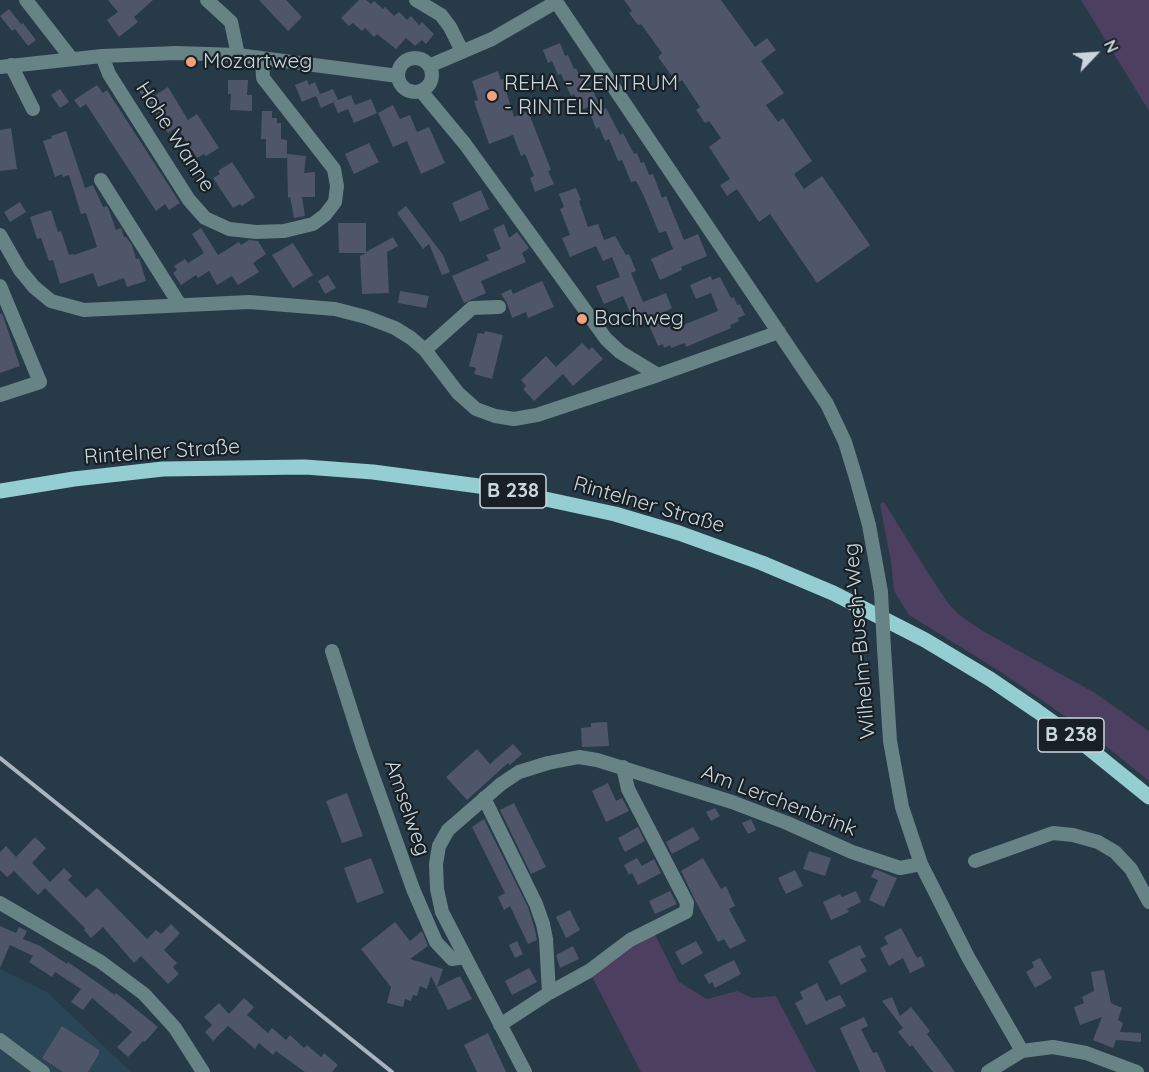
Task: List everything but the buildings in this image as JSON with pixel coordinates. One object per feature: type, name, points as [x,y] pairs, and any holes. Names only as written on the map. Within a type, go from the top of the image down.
[{"type":"main road","name":"Rintelner Straße","points":[[0,491],[74,478],[163,470],[305,467],[373,472],[494,488],[615,514],[679,533],[762,563],[833,593],[916,635],[990,679],[1037,711],[1086,746],[1149,797]]},
{"type":"street","points":[[26,0],[71,58]]},
{"type":"street","points":[[207,0],[231,22],[238,55]]},
{"type":"street","points":[[416,0],[441,15],[462,51]]},
{"type":"street","points":[[429,66],[492,39],[556,1]]},
{"type":"street","name":"Wilhelm-Busch-Weg","points":[[556,1],[780,332],[827,404],[845,442],[869,525],[881,592],[890,741],[902,807],[921,864],[968,957],[1022,1052]]},
{"type":"street","points":[[33,109],[5,66],[71,58],[176,53],[238,55],[398,76]]},
{"type":"street","name":"Hohe Wanne","points":[[102,56],[109,74],[189,200],[205,218],[229,229],[256,232],[284,231],[313,224],[325,215],[334,202],[337,186],[334,169],[263,78],[262,58]]},
{"type":"street","points":[[413,58],[420,59],[429,66],[432,76],[430,82],[420,92],[404,88],[398,76],[400,67],[405,62],[413,58]]},
{"type":"street","points":[[420,92],[465,144],[606,339],[620,352],[658,375]]},
{"type":"street","points":[[101,180],[180,305]]},
{"type":"street","points":[[0,235],[4,255],[34,287],[51,301],[84,310],[249,302],[335,309],[366,317],[395,328],[425,350],[458,393],[476,409],[495,416],[514,419],[537,416],[780,332]]},
{"type":"street","points":[[0,286],[40,382],[0,395]]},
{"type":"street","points":[[425,350],[472,308],[499,307]]},
{"type":"street","name":"Amselweg","points":[[332,651],[363,748],[413,889],[436,942],[452,959],[465,957]]},
{"type":"street","name":"Am Lerchenbrink","points":[[525,1072],[442,912],[437,889],[436,864],[439,846],[448,830],[501,784],[519,772],[579,757],[597,760],[732,802],[861,855],[900,868],[921,864]]},
{"type":"street","points":[[500,1025],[549,993],[590,971],[630,939],[686,912],[687,903],[628,789],[623,767]]},
{"type":"street","points":[[484,798],[536,904],[543,924],[549,993]]},
{"type":"street","points":[[975,861],[1053,833],[1073,835],[1098,842],[1115,852],[1131,869],[1149,902]]},
{"type":"street","points":[[0,903],[101,962],[144,994],[175,1028],[203,1072]]},
{"type":"street","points":[[0,1040],[44,1072]]},
{"type":"street","points":[[988,1072],[1022,1052],[1053,1047],[1086,1053],[1137,1072]]},
{"type":"shaded area","points":[[1081,0],[1149,0],[1149,111]]},
{"type":"shaded area","points":[[884,502],[928,573],[958,614],[981,630],[1095,693],[1149,731],[1149,781],[1091,734],[1001,672],[909,615],[894,591],[880,504]]},
{"type":"shaded area","points":[[652,929],[679,982],[707,999],[737,991],[753,998],[776,996],[816,1072],[641,1072],[589,971]]},
{"type":"shaded area","points":[[0,969],[47,992],[131,1072],[0,1072]]},
{"type":"railway","points":[[0,758],[392,1072]]},
{"type":"place","name":"Mozartweg","points":[[191,62]]},
{"type":"place","name":"REHA - ZENTRUM - RINTELN","points":[[492,96]]},
{"type":"place","name":"Bachweg","points":[[582,319]]}]
